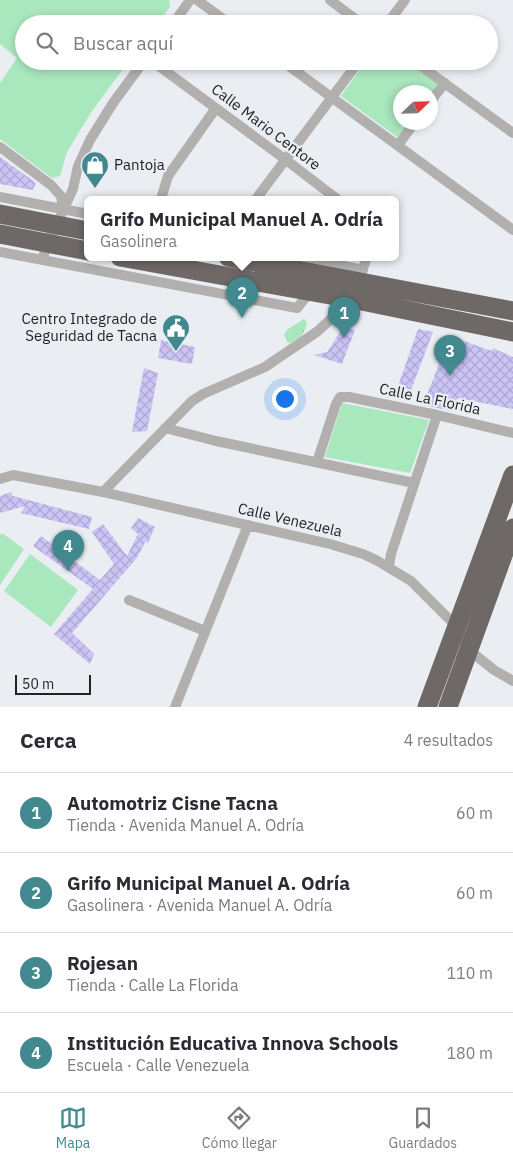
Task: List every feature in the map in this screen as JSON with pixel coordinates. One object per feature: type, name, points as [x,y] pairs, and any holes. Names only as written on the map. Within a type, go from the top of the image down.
[{"type":"highway","points":[[0,214],[60,217],[84,229]]},
{"type":"highway","points":[[0,234],[45,252],[84,251]]},
{"type":"highway","points":[[134,261],[152,266],[310,292],[358,284],[513,332]]},
{"type":"highway","points":[[253,261],[358,284],[513,311]]},
{"type":"highway","points":[[427,707],[513,475]]},
{"type":"highway","points":[[448,707],[513,528]]},
{"type":"street","points":[[179,15],[190,0]]},
{"type":"street","points":[[197,0],[218,15]]},
{"type":"street","points":[[330,0],[350,15]]},
{"type":"street","points":[[394,15],[405,0]]},
{"type":"street","points":[[45,252],[73,189],[78,166],[90,140],[113,103],[137,70]]},
{"type":"street","name":"Calle Mario Centore","points":[[164,70],[333,196]]},
{"type":"street","points":[[294,70],[513,230]]},
{"type":"street","points":[[258,196],[352,70]]},
{"type":"street","points":[[427,70],[513,133]]},
{"type":"street","points":[[438,92],[445,83]]},
{"type":"street","points":[[162,196],[168,176],[216,108]]},
{"type":"street","points":[[398,145],[409,130]]},
{"type":"street","points":[[0,147],[51,185],[61,196],[60,217]]},
{"type":"street","points":[[0,196],[60,217],[84,214]]},
{"type":"street","points":[[0,252],[45,252],[84,257]]},
{"type":"street","points":[[114,261],[152,266]]},
{"type":"street","points":[[309,261],[358,284]]},
{"type":"street","points":[[103,492],[192,401],[265,367],[318,332],[358,284],[366,261]]},
{"type":"street","name":"Calle La Florida","points":[[317,462],[336,404],[340,398],[349,397],[513,433]]},
{"type":"street","points":[[389,566],[391,554],[437,415]]},
{"type":"street","points":[[165,428],[216,441],[414,483]]},
{"type":"street","name":"Calle Venezuela","points":[[0,479],[13,475],[103,492],[330,544],[363,554],[389,566],[411,581],[457,627],[469,650],[494,670],[513,680]]},
{"type":"street","points":[[175,707],[248,525]]},
{"type":"street","points":[[129,600],[204,631]]},
{"type":"green space","points":[[0,0],[169,0],[170,7],[164,15],[15,15],[15,56],[0,44]]},
{"type":"green space","points":[[15,61],[15,70],[122,70],[90,114],[67,152],[60,176],[52,178],[0,139],[0,83]]},
{"type":"green space","points":[[360,70],[419,70],[438,84],[393,85],[393,130],[403,130],[397,137],[341,96]]},
{"type":"green space","points":[[304,319],[307,323],[303,333],[288,343],[284,335],[288,329]]},
{"type":"green space","points":[[342,403],[429,420],[410,473],[325,457]]},
{"type":"green space","points":[[2,533],[24,549],[0,585],[0,535]]},
{"type":"green space","points":[[30,554],[78,590],[51,627],[4,591]]},
{"type":"building","points":[[0,157],[36,183],[33,190],[0,184]]},
{"type":"building","points":[[343,326],[355,330],[342,364],[314,355],[327,352]]},
{"type":"building","points":[[418,329],[433,332],[411,390],[398,386]]},
{"type":"building","points":[[450,336],[492,351],[493,348],[513,357],[513,409],[458,398],[452,411],[423,405]]},
{"type":"building","name":"Centro Integrado de Seguridad de Tacna","points":[[161,340],[195,347],[192,364],[158,358]]},
{"type":"building","points":[[144,368],[158,373],[147,431],[132,432]]},
{"type":"building","points":[[11,492],[13,496],[92,517],[89,529],[21,513],[25,506],[0,513],[0,496]]},
{"type":"building","points":[[138,518],[155,527],[148,543],[146,541],[136,559],[72,633],[94,654],[90,664],[54,634],[93,589],[33,546],[41,536],[100,580],[114,564],[92,532],[103,524],[127,556],[138,534],[131,528]]},
{"type":"place","name":"Pantoja","points":[[95,189]]},
{"type":"place","name":"Grifo Municipal Manuel A. Odría","points":[[242,318]]},
{"type":"place","name":"Automotriz Cisne Tacna","points":[[344,338]]},
{"type":"place","name":"Centro Integrado de Seguridad de Tacna","points":[[176,352]]},
{"type":"place","name":"Rojesan","points":[[450,376]]},
{"type":"place","name":"Institución Educativa Innova Schools","points":[[68,571]]}]
